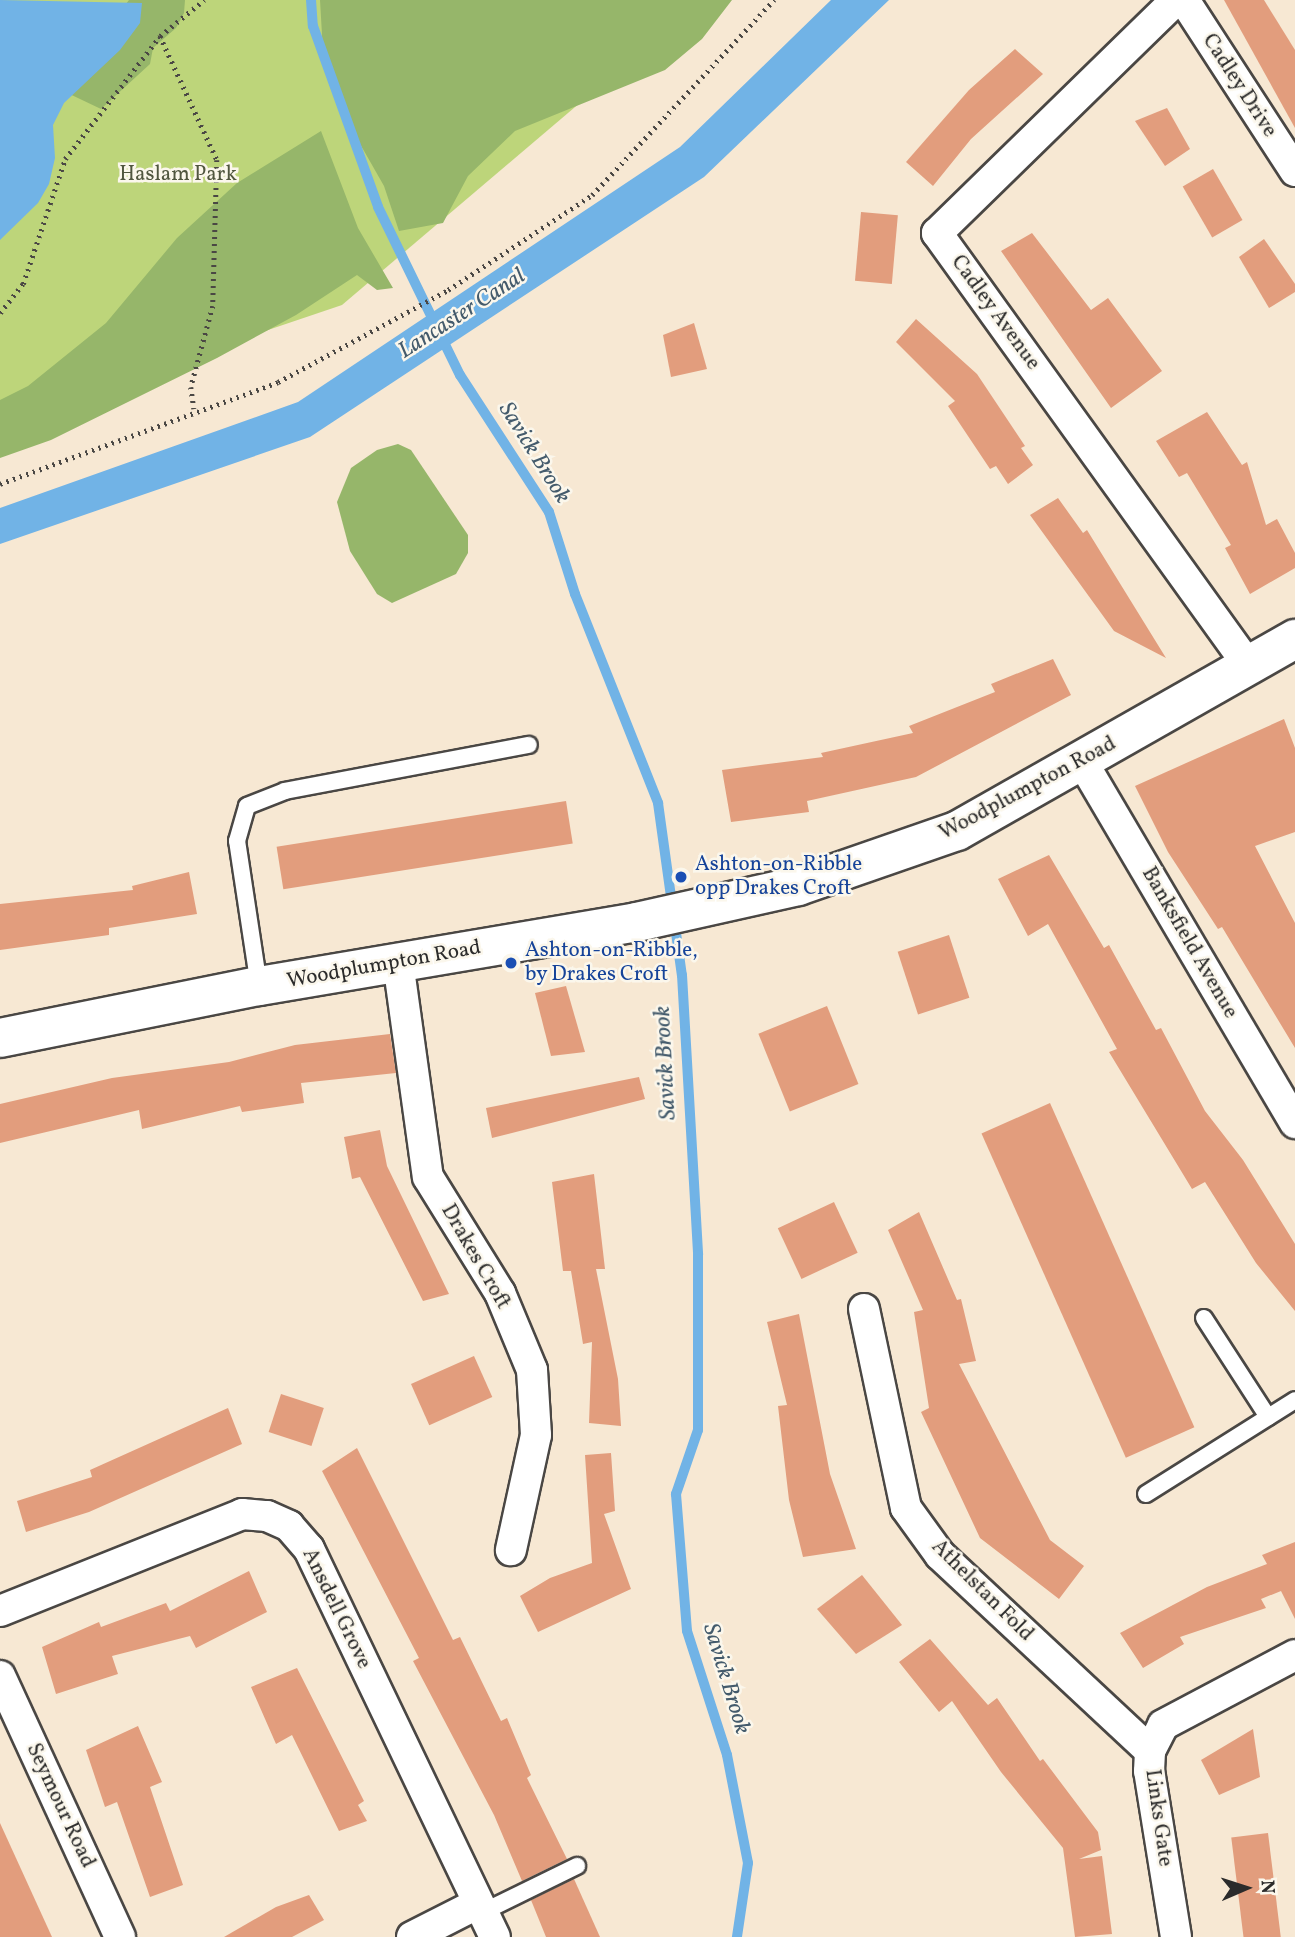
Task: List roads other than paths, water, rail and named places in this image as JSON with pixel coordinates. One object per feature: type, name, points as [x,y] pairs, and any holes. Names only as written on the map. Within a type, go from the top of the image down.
[{"type":"main road","name":"Woodplumpton Road","points":[[0,1038],[259,986],[636,922],[799,886],[957,831],[1083,763],[1248,664],[1295,639]]},
{"type":"street","name":"Cadley Avenue","points":[[1176,0],[937,233],[1248,664]]},
{"type":"street","name":"Cadley Drive","points":[[1184,0],[1295,171]]},
{"type":"street","name":"Banksfield Avenue","points":[[1083,763],[1295,1123]]},
{"type":"street","name":"Drakes Croft","points":[[398,962],[428,1177],[500,1293],[532,1370],[536,1435],[511,1550]]},
{"type":"street","name":"Athelstan Fold","points":[[864,1308],[906,1508],[940,1555],[1150,1751]]},
{"type":"street","name":"Ansdell Grove","points":[[0,1611],[242,1514],[267,1516],[289,1526],[309,1549],[484,1918]]},
{"type":"street","name":"Links Gate","points":[[1176,1937],[1149,1771],[1150,1751],[1163,1725],[1295,1656]]},
{"type":"street","name":"Seymour Road","points":[[0,1676],[120,1937]]},
{"type":"street","points":[[412,1937],[484,1918]]},
{"type":"lane","points":[[259,986],[237,841],[247,806],[285,791],[529,745]]},
{"type":"lane","points":[[1203,1318],[1268,1417]]},
{"type":"lane","points":[[1146,1494],[1295,1400]]},
{"type":"lane","points":[[484,1918],[577,1866]]},
{"type":"water","points":[[0,0],[142,3],[140,23],[120,50],[64,103],[53,125],[55,158],[49,184],[38,203],[0,240]]},
{"type":"water","name":"Lancaster Canal","points":[[831,0],[889,0],[704,177],[310,437],[0,544],[0,508],[298,402],[680,147]]},
{"type":"waterway","name":"Savick Brook","points":[[311,0],[313,26],[378,207],[460,375],[549,512],[575,594],[658,803],[682,975],[698,1255],[698,1430],[676,1494],[687,1631],[727,1755],[748,1863],[737,1937]]},
{"type":"place","name":"Ashton-on-Ribble opp Drakes Croft","points":[[681,877]]},
{"type":"place","name":"Ashton-on-Ribble, by Drakes Croft","points":[[511,963]]},
{"type":"park label","name":"Haslam Park","points":[[178,175]]}]
